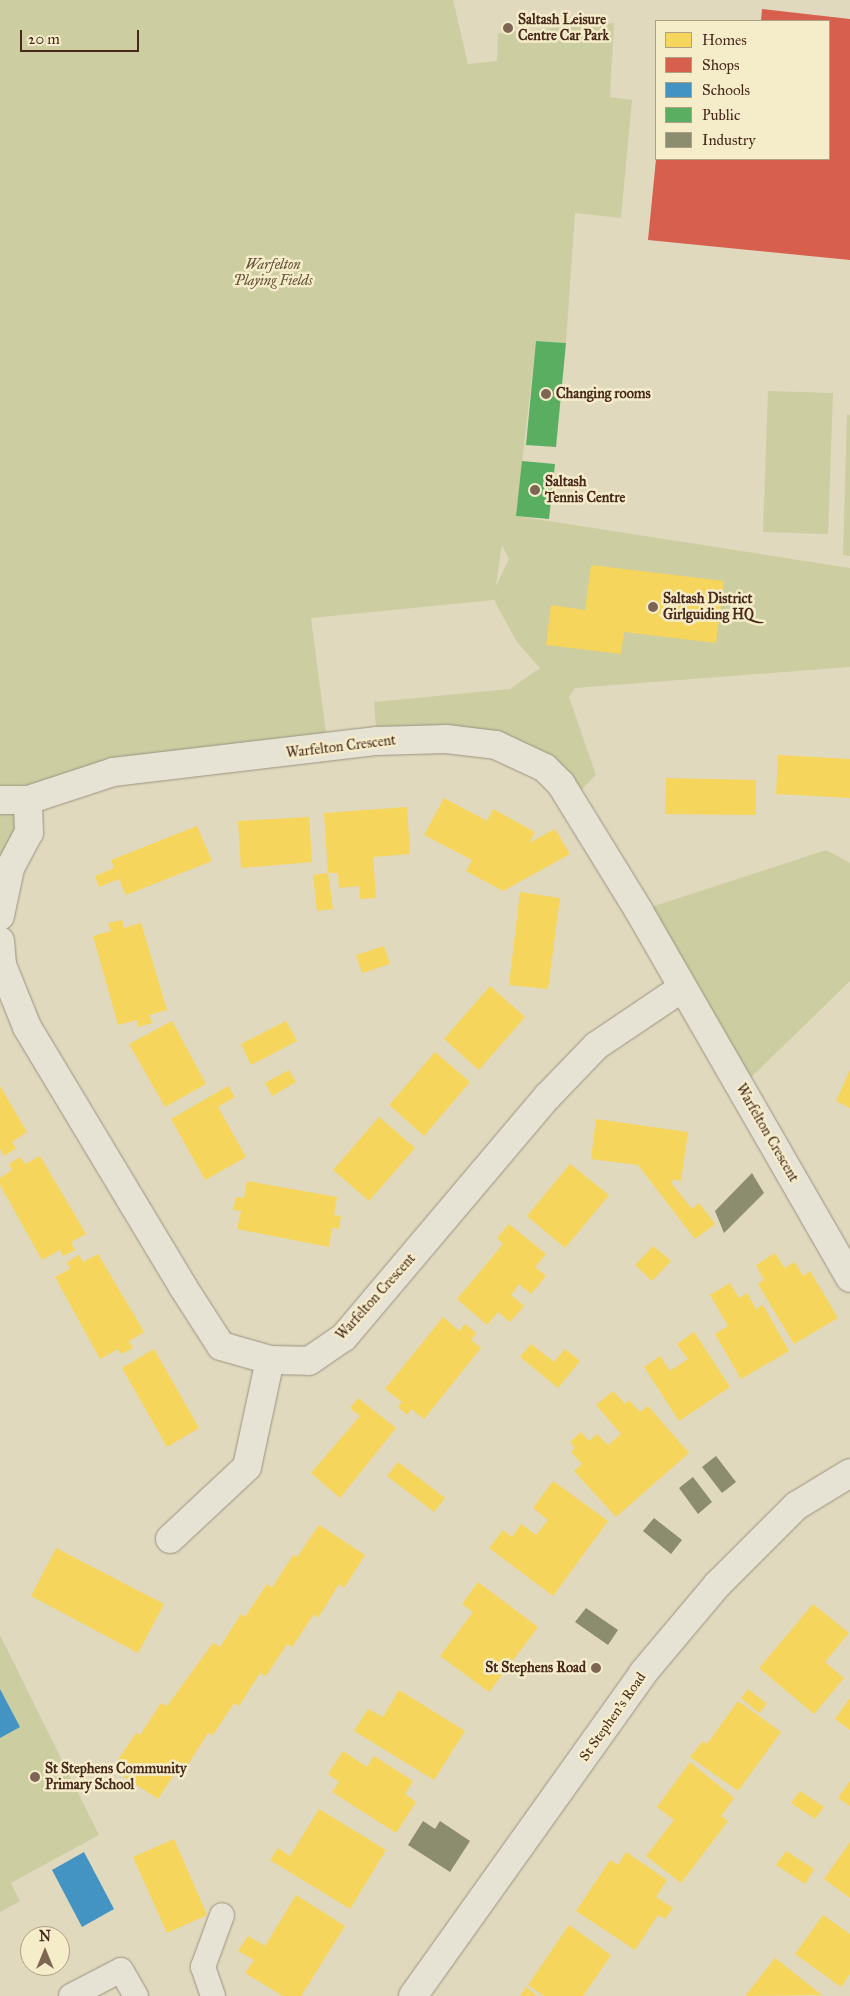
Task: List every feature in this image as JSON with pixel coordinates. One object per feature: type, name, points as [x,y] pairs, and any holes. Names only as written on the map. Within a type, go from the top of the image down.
[{"type":"street","name":"Warfelton Crescent","points":[[0,800],[28,800],[113,772],[378,741],[446,739],[496,745],[545,768],[561,784],[639,911],[850,1278]]},
{"type":"street","points":[[0,916],[10,868],[28,833],[28,800]]},
{"type":"street","name":"Warfelton Crescent","points":[[0,941],[2,965],[27,1026],[202,1317],[221,1346],[270,1360],[309,1361],[344,1337],[547,1097],[596,1046],[682,988]]},
{"type":"street","points":[[170,1540],[247,1467],[270,1360]]},
{"type":"street","name":"St Stephen's Road","points":[[413,1996],[649,1666],[717,1585],[796,1506],[850,1473]]},
{"type":"lane","points":[[213,1996],[203,1967],[222,1915]]},
{"type":"lane","points":[[72,1996],[121,1970],[136,1996]]},
{"type":"green space","name":"Warfelton Playing Fields","points":[[0,0],[453,0],[468,64],[497,61],[498,33],[614,23],[610,97],[632,100],[621,218],[575,213],[566,343],[536,341],[516,516],[850,568],[850,667],[575,688],[569,697],[596,775],[571,800],[496,745],[377,741],[374,702],[510,689],[540,668],[517,642],[494,600],[311,618],[328,748],[28,800],[0,916]],"holes":[[[502,545],[509,559],[496,586]]]},
{"type":"green space","points":[[768,391],[833,393],[828,534],[763,532]]},
{"type":"green space","points":[[847,414],[850,415],[850,556],[843,555]]},
{"type":"green space","points":[[826,850],[850,863],[850,981],[741,1087],[639,911]]},
{"type":"green space","points":[[0,1635],[99,1835],[11,1883],[20,1901],[0,1912]]},
{"type":"building: Homes","name":"Saltash District Girlguiding HQ","points":[[591,565],[724,581],[716,643],[624,632],[621,654],[546,645],[551,605],[585,610]]},
{"type":"building: Homes","points":[[778,755],[850,759],[850,798],[776,794]]},
{"type":"building: Homes","points":[[666,778],[756,780],[756,815],[665,814]]},
{"type":"building: Homes","points":[[444,798],[487,821],[493,809],[535,832],[529,843],[555,829],[570,854],[503,891],[466,871],[472,860],[424,835]]},
{"type":"building: Homes","points":[[407,807],[410,854],[373,857],[376,898],[360,899],[359,886],[339,888],[338,873],[328,873],[324,813]]},
{"type":"building: Homes","points":[[309,817],[312,862],[241,868],[238,821]]},
{"type":"building: Homes","points":[[197,826],[212,861],[126,895],[119,879],[99,887],[95,876],[114,868],[111,860]]},
{"type":"building: Homes","points":[[328,873],[333,909],[317,911],[313,875]]},
{"type":"building: Homes","points":[[520,892],[560,898],[548,989],[509,985]]},
{"type":"building: Homes","points":[[122,920],[124,928],[141,923],[167,1010],[149,1015],[152,1023],[138,1027],[137,1020],[118,1025],[93,936],[111,931],[108,923]]},
{"type":"building: Homes","points":[[384,946],[390,964],[362,973],[356,955]]},
{"type":"building: Homes","points":[[490,986],[525,1017],[479,1070],[444,1039]]},
{"type":"building: Homes","points":[[172,1021],[206,1084],[165,1107],[129,1044]]},
{"type":"building: Homes","points":[[286,1021],[297,1041],[251,1065],[241,1044]]},
{"type":"building: Homes","points":[[435,1052],[470,1082],[424,1136],[389,1105]]},
{"type":"building: Homes","points":[[289,1070],[296,1082],[272,1096],[265,1083]]},
{"type":"building: Homes","points":[[850,1070],[850,1108],[836,1101]]},
{"type":"building: Homes","points":[[0,1086],[27,1132],[12,1142],[16,1148],[4,1156],[0,1149]]},
{"type":"building: Homes","points":[[228,1086],[235,1097],[218,1107],[246,1157],[205,1180],[171,1119]]},
{"type":"building: Homes","points":[[379,1117],[415,1148],[369,1201],[333,1170]]},
{"type":"building: Homes","points":[[596,1119],[688,1132],[681,1181],[673,1179],[672,1184],[692,1209],[699,1203],[715,1224],[695,1239],[638,1165],[591,1159]]},
{"type":"building: Homes","points":[[40,1156],[86,1234],[71,1242],[75,1250],[63,1256],[60,1250],[42,1260],[0,1185],[0,1178],[12,1170],[9,1164],[20,1157],[25,1164]]},
{"type":"building: Homes","points":[[570,1164],[609,1195],[565,1248],[527,1216]]},
{"type":"building: Homes","points":[[247,1181],[337,1197],[334,1215],[341,1216],[339,1229],[332,1228],[329,1247],[237,1229],[241,1211],[233,1210],[236,1197],[244,1198]]},
{"type":"building: Homes","points":[[509,1224],[546,1254],[535,1267],[546,1276],[531,1294],[519,1284],[511,1295],[524,1306],[510,1322],[498,1312],[487,1325],[457,1299],[503,1244],[497,1238]]},
{"type":"building: Homes","points":[[653,1246],[671,1261],[652,1281],[635,1265]]},
{"type":"building: Homes","points":[[775,1253],[784,1268],[795,1262],[803,1276],[810,1271],[838,1318],[794,1344],[758,1284],[764,1280],[756,1265]]},
{"type":"building: Homes","points":[[98,1254],[144,1332],[129,1341],[133,1348],[121,1354],[118,1349],[100,1359],[55,1277],[70,1269],[67,1262],[79,1255],[83,1262]]},
{"type":"building: Homes","points":[[730,1283],[739,1298],[747,1293],[756,1309],[763,1305],[789,1351],[741,1379],[715,1334],[728,1326],[710,1295]]},
{"type":"building: Homes","points":[[443,1317],[459,1331],[465,1324],[476,1333],[471,1340],[481,1348],[424,1419],[411,1409],[407,1415],[398,1407],[402,1402],[385,1389]]},
{"type":"building: Homes","points":[[694,1332],[730,1387],[679,1421],[644,1367],[660,1356],[670,1371],[688,1359],[677,1344]]},
{"type":"building: Homes","points":[[531,1344],[554,1362],[565,1349],[580,1361],[558,1388],[520,1357]]},
{"type":"building: Homes","points":[[154,1349],[199,1428],[167,1447],[122,1368]]},
{"type":"building: Homes","points":[[613,1391],[625,1404],[629,1400],[640,1412],[648,1406],[689,1453],[616,1517],[574,1471],[582,1464],[571,1452],[575,1448],[570,1442],[581,1432],[589,1441],[597,1434],[608,1445],[621,1434],[596,1405]]},
{"type":"building: Homes","points":[[358,1398],[396,1428],[340,1498],[311,1473],[360,1416],[350,1408]]},
{"type":"building: Homes","points":[[398,1462],[445,1498],[434,1512],[387,1476]]},
{"type":"building: Homes","points":[[553,1481],[608,1521],[553,1596],[489,1548],[503,1530],[512,1537],[521,1524],[536,1535],[548,1520],[533,1508]]},
{"type":"building: Homes","points":[[319,1525],[365,1555],[344,1588],[339,1584],[318,1618],[314,1614],[292,1647],[287,1644],[266,1676],[260,1673],[239,1706],[234,1703],[213,1735],[208,1733],[187,1766],[182,1762],[158,1799],[112,1769],[136,1733],[140,1735],[161,1703],[167,1706],[213,1643],[220,1647],[241,1614],[245,1617],[267,1584],[272,1588],[293,1555],[297,1557]]},
{"type":"building: Homes","points":[[56,1548],[164,1604],[138,1653],[31,1596]]},
{"type":"building: Homes","points":[[478,1582],[538,1627],[489,1692],[440,1656],[473,1612],[462,1604]]},
{"type":"building: Homes","points":[[813,1604],[849,1633],[825,1662],[844,1678],[814,1714],[759,1668]]},
{"type":"building: Homes","points":[[748,1689],[767,1704],[759,1713],[741,1698]]},
{"type":"building: Homes","points":[[399,1690],[465,1731],[434,1780],[354,1731],[368,1709],[383,1717]]},
{"type":"building: Homes","points":[[850,1700],[850,1730],[835,1719]]},
{"type":"building: Homes","points":[[738,1701],[781,1732],[738,1791],[690,1757],[703,1741],[707,1744]]},
{"type":"building: Homes","points":[[343,1751],[367,1767],[374,1756],[413,1781],[405,1794],[416,1802],[396,1833],[332,1792],[339,1782],[328,1774]]},
{"type":"building: Homes","points":[[690,1762],[734,1798],[721,1816],[728,1821],[681,1883],[646,1856],[674,1820],[657,1807]]},
{"type":"building: Homes","points":[[850,1781],[850,1806],[838,1798]]},
{"type":"building: Homes","points":[[800,1791],[824,1807],[815,1819],[791,1803]]},
{"type":"building: Homes","points":[[319,1809],[386,1850],[350,1909],[270,1860],[278,1848],[290,1856]]},
{"type":"building: Homes","points":[[174,1839],[207,1915],[167,1933],[133,1857]]},
{"type":"building: Homes","points":[[850,1842],[850,1898],[824,1879]]},
{"type":"building: Homes","points":[[786,1851],[814,1869],[805,1884],[776,1865]]},
{"type":"building: Homes","points":[[626,1852],[667,1880],[656,1897],[673,1908],[665,1919],[658,1915],[635,1950],[576,1911],[610,1860],[618,1865]]},
{"type":"building: Homes","points":[[296,1895],[345,1926],[301,1996],[283,1996],[245,1973],[254,1960],[238,1951],[248,1936],[265,1946]]},
{"type":"building: Homes","points":[[823,1915],[850,1934],[850,1974],[841,1987],[795,1954]]},
{"type":"building: Homes","points":[[569,1925],[611,1955],[583,1996],[544,1996],[528,1985]]},
{"type":"building: Homes","points":[[775,1958],[822,1995],[745,1996]]},
{"type":"building: Homes","points":[[526,1987],[537,1996],[520,1996]]},
{"type":"building: Shops","points":[[762,9],[850,19],[850,260],[648,240],[656,160],[830,160],[830,20],[761,20]]},
{"type":"building: Schools","points":[[0,1689],[20,1727],[0,1738]]},
{"type":"building: Schools","points":[[84,1852],[114,1909],[82,1927],[52,1870]]},
{"type":"building: Public","name":"Changing rooms","points":[[536,341],[566,343],[556,447],[526,445]]},
{"type":"building: Public","name":"Saltash Tennis Centre","points":[[522,461],[555,464],[549,519],[516,516]]},
{"type":"building: Industry","points":[[752,1173],[764,1193],[724,1233],[715,1211]]},
{"type":"building: Industry","points":[[716,1456],[736,1482],[722,1493],[702,1467]]},
{"type":"building: Industry","points":[[693,1477],[712,1502],[698,1514],[679,1488]]},
{"type":"building: Industry","points":[[654,1518],[682,1540],[671,1554],[643,1531]]},
{"type":"building: Industry","points":[[586,1608],[618,1630],[608,1645],[575,1622]]},
{"type":"building: Industry","points":[[423,1821],[435,1829],[440,1821],[470,1841],[450,1872],[408,1845]]},
{"type":"place","name":"Saltash Leisure Centre Car Park","points":[[508,28]]},
{"type":"place","name":"Changing rooms","points":[[546,394]]},
{"type":"place","name":"Saltash Tennis Centre","points":[[535,490]]},
{"type":"place","name":"Saltash District Girlguiding HQ","points":[[653,607]]},
{"type":"place","name":"St Stephens Road","points":[[596,1668]]},
{"type":"place","name":"St Stephens Community Primary School","points":[[35,1777]]}]
